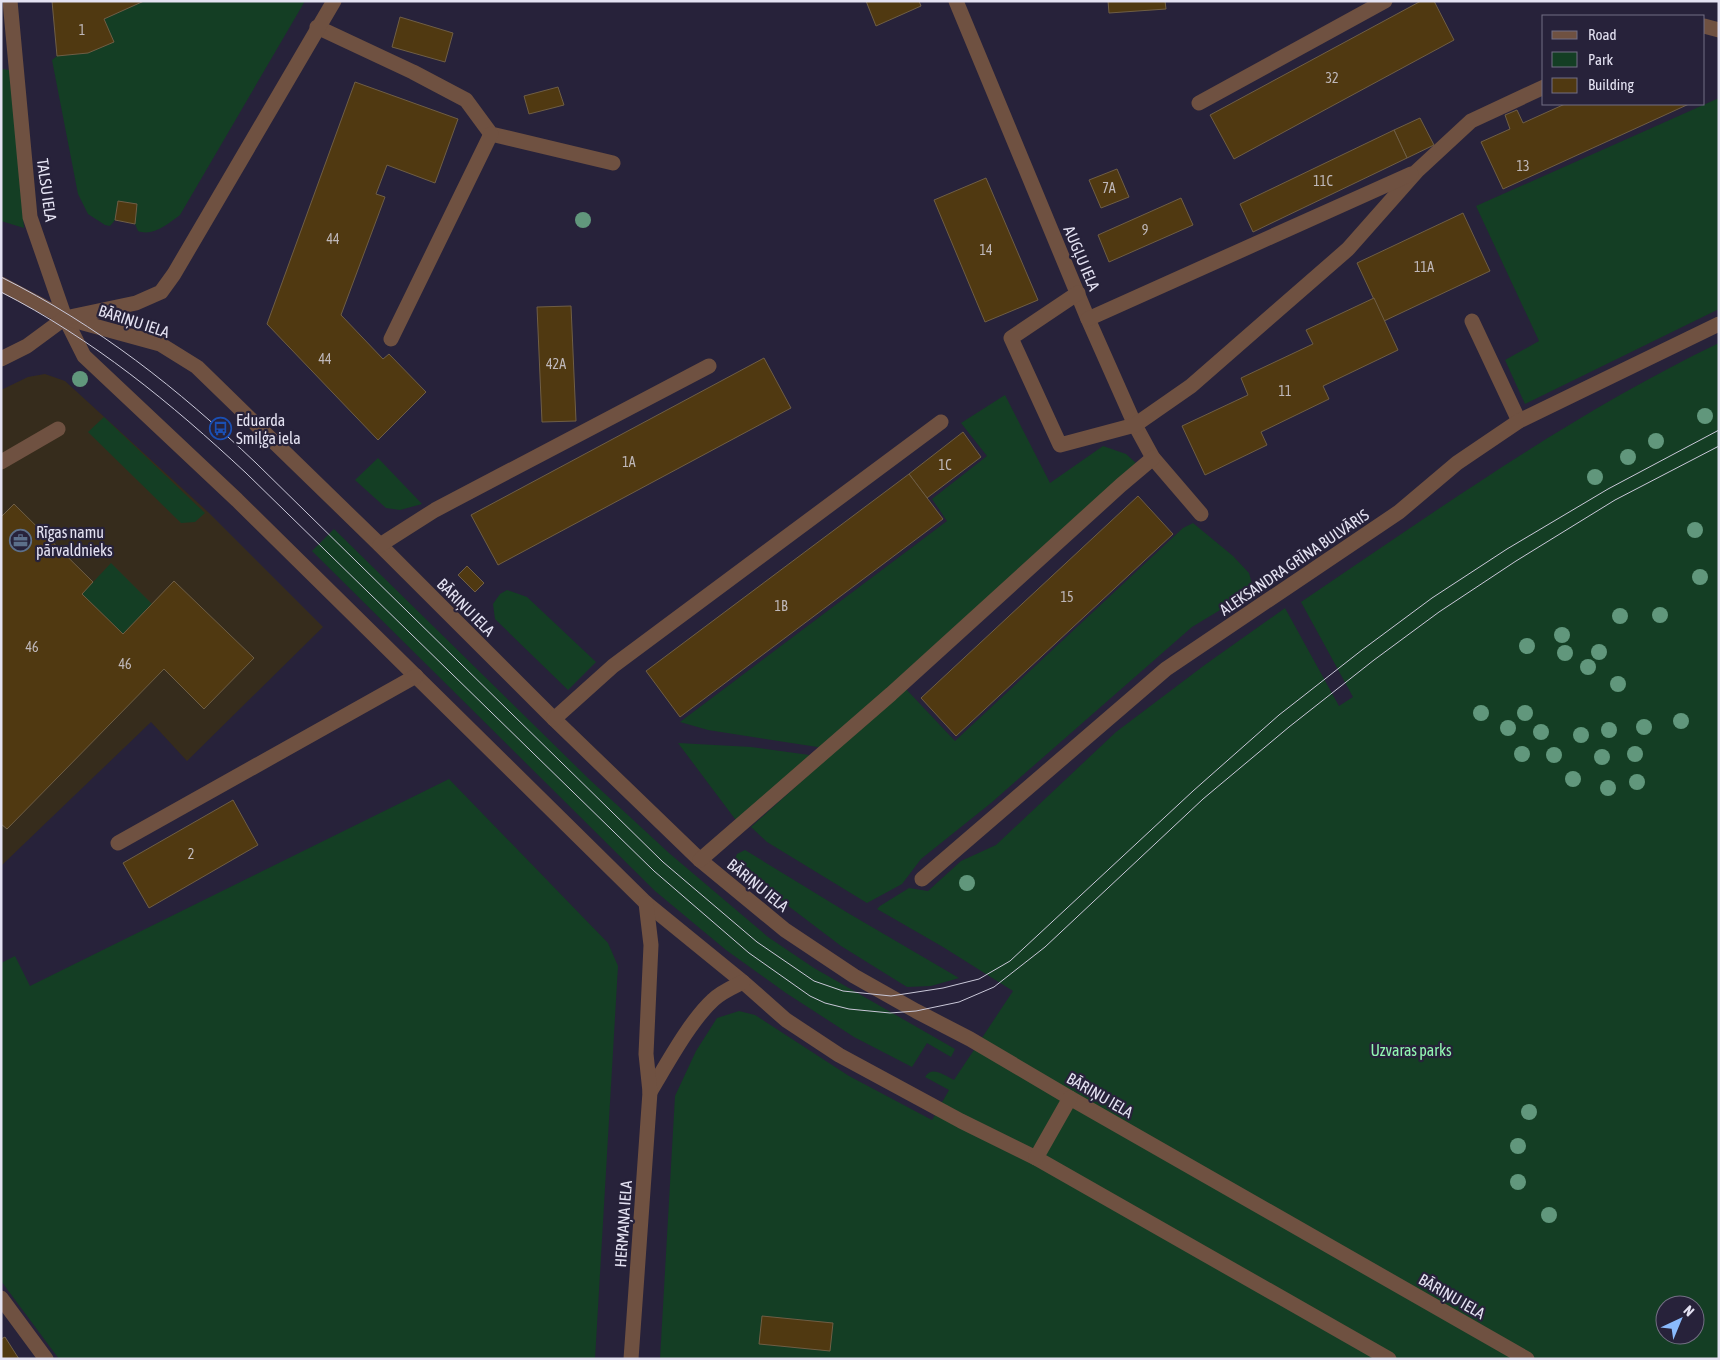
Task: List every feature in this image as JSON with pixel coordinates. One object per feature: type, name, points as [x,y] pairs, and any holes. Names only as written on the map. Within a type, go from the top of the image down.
[{"type":"street","name":"TALSU IELA","points":[[10,1],[30,217],[65,318]]},
{"type":"street","points":[[1,360],[27,346],[65,318],[136,303],[160,292],[174,274],[317,27],[334,1]]},
{"type":"street","name":"AUGĻU IELA","points":[[956,1],[1088,319],[1135,425],[1153,458],[1201,514]]},
{"type":"street","points":[[1199,104],[1385,1]]},
{"type":"street","points":[[1705,26],[1719,30]]},
{"type":"street","points":[[317,27],[466,100],[491,134],[613,163]]},
{"type":"street","points":[[1078,293],[1011,338],[1060,445],[1135,425],[1191,386],[1348,248],[1417,171],[1471,121],[1542,88]]},
{"type":"street","points":[[391,338],[491,134]]},
{"type":"street","points":[[1088,319],[1417,171]]},
{"type":"street","name":"BĀRIŅU IELA","points":[[1,284],[65,318],[160,344],[197,367],[700,860],[785,930],[847,971],[916,1011],[970,1039],[1527,1359]]},
{"type":"street","points":[[65,318],[84,356],[237,500],[646,902],[786,1020],[839,1055],[953,1117],[1036,1158],[1389,1359]]},
{"type":"street","points":[[1472,321],[1520,421]]},
{"type":"street","name":"ALEKSANDRA GRĪNA BULVĀRIS","points":[[922,879],[1166,669],[1399,512],[1456,463],[1520,421],[1719,324]]},
{"type":"street","points":[[380,545],[434,510],[709,366]]},
{"type":"street","points":[[554,719],[613,666],[941,422]]},
{"type":"street","points":[[1,462],[58,429]]},
{"type":"street","points":[[700,860],[884,701],[1153,458]]},
{"type":"street","points":[[118,843],[416,676]]},
{"type":"street","name":"HERMAŅA IELA","points":[[631,1359],[650,1092],[646,1054],[651,945],[646,902]]},
{"type":"street","name":"HERMAŅA IELA","points":[[650,1092],[704,1009],[715,998],[743,982]]},
{"type":"street","points":[[1036,1158],[1070,1098]]},
{"type":"street","points":[[1,1298],[46,1359]]},
{"type":"shaded area","points":[[45,374],[65,381],[208,512],[323,627],[187,761],[151,722],[1,866],[1,390],[28,377]]},
{"type":"green space","points":[[144,1],[305,1],[180,215],[155,231],[149,232],[138,231],[135,224],[137,204],[118,201],[115,220],[110,226],[105,225],[88,214],[78,194],[52,60],[57,56],[84,53],[113,42],[104,19]]},
{"type":"green space","points":[[1,69],[10,70],[24,228],[1,221]]},
{"type":"green space","points":[[1719,98],[1719,309],[1525,404],[1505,360],[1539,341],[1476,206]]},
{"type":"green space","name":"Uzvaras parks","points":[[1719,343],[1719,1359],[660,1359],[675,1096],[696,1051],[717,1018],[739,1011],[755,1015],[849,1076],[932,1120],[949,1090],[925,1077],[931,1072],[935,1072],[954,1080],[1013,991],[943,947],[877,909],[909,888],[928,891],[961,861],[996,845],[1116,732],[1206,664],[1285,608],[1339,706],[1353,697],[1301,602],[1505,465],[1610,401]]},
{"type":"green space","points":[[1005,395],[1050,483],[1103,446],[1126,454],[1137,464],[824,748],[708,730],[680,722],[947,521],[932,499],[987,456],[961,423]]},
{"type":"green space","points":[[104,417],[205,513],[195,522],[181,523],[88,432]]},
{"type":"green space","points":[[378,458],[422,504],[400,510],[386,508],[355,480]]},
{"type":"green space","points":[[1193,523],[1233,556],[1249,573],[1253,588],[1192,627],[991,803],[921,859],[902,884],[867,903],[767,842],[751,827],[905,688],[955,741],[1183,528]]},
{"type":"green space","points":[[334,529],[590,780],[669,853],[768,937],[814,968],[955,1049],[951,1057],[927,1043],[912,1067],[854,1037],[786,993],[726,950],[655,891],[312,551]]},
{"type":"green space","points":[[111,563],[152,604],[123,634],[82,594]]},
{"type":"green space","points":[[507,590],[527,597],[596,662],[568,690],[495,619],[493,604],[500,594]]},
{"type":"green space","points":[[678,743],[751,747],[817,756],[738,823]]},
{"type":"green space","points":[[449,779],[608,943],[618,966],[595,1359],[59,1359],[1,1281],[1,963],[15,956],[30,986]]},
{"type":"green space","points":[[745,850],[959,978],[931,986],[907,987],[841,946],[733,864],[737,854]]},
{"type":"building","points":[[52,1],[144,1],[104,19],[114,42],[88,53],[57,56]]},
{"type":"building","points":[[866,1],[919,1],[921,6],[876,26]]},
{"type":"building","points":[[1108,1],[1165,1],[1166,9],[1109,13]]},
{"type":"building","points":[[1421,1],[1434,1],[1454,40],[1234,159],[1210,115]]},
{"type":"building","points":[[400,17],[453,33],[445,62],[392,47]]},
{"type":"building","points":[[355,82],[458,119],[435,183],[387,165],[376,194],[385,197],[341,315],[383,359],[389,354],[426,392],[378,440],[267,324]]},
{"type":"building","points":[[558,87],[564,105],[529,114],[524,96]]},
{"type":"building","points":[[1563,105],[1687,105],[1503,189],[1481,142],[1510,129],[1505,115],[1517,110],[1523,123]]},
{"type":"building","points":[[1420,118],[1434,145],[1407,158],[1394,130]]},
{"type":"building","points":[[1394,130],[1407,158],[1253,232],[1240,204]]},
{"type":"building","points":[[1117,169],[1129,197],[1101,208],[1089,180]]},
{"type":"building","points":[[986,178],[1038,300],[985,322],[934,200]]},
{"type":"building","points":[[1181,198],[1193,225],[1109,262],[1098,235]]},
{"type":"building","points":[[118,201],[137,204],[135,224],[115,220]]},
{"type":"building","points":[[1463,213],[1490,271],[1384,321],[1357,263]]},
{"type":"building","points":[[1374,298],[1398,350],[1323,386],[1329,399],[1261,432],[1267,445],[1205,475],[1182,426],[1248,395],[1241,378],[1313,344],[1306,330]]},
{"type":"building","points":[[571,306],[576,421],[542,422],[537,307]]},
{"type":"building","points":[[764,358],[791,408],[498,565],[471,515]]},
{"type":"building","points":[[963,432],[981,457],[927,498],[909,474]]},
{"type":"building","points":[[909,474],[943,519],[680,717],[646,671]]},
{"type":"building","points":[[1138,496],[1173,534],[956,736],[921,698]]},
{"type":"building","points":[[14,504],[93,582],[82,594],[123,634],[174,581],[254,658],[204,709],[164,669],[7,829],[1,824],[1,517]]},
{"type":"building","points":[[467,566],[484,583],[475,592],[458,575]]},
{"type":"building","points":[[233,800],[258,845],[149,908],[123,863]]},
{"type":"building","points":[[762,1316],[833,1323],[830,1351],[759,1344]]},
{"type":"building","points":[[5,1337],[19,1359],[1,1359],[1,1339]]},
{"type":"tram line","points":[[1,277],[71,316],[104,338],[136,360],[197,409],[256,463],[663,862],[757,942],[814,981],[843,991],[891,996],[943,988],[979,979],[1010,961],[1193,791],[1279,715],[1362,650],[1432,598],[1507,549],[1608,489],[1719,430]]},
{"type":"tram line","points":[[1,292],[35,310],[99,351],[160,397],[218,447],[654,871],[749,953],[810,996],[825,1003],[849,1009],[890,1013],[916,1011],[959,1002],[994,987],[1045,947],[1203,799],[1289,727],[1374,660],[1439,612],[1516,561],[1615,500],[1719,446]]},
{"type":"place","name":"Eduarda Smiļģa iela","points":[[220,429]]},
{"type":"place","name":"Rīgas namu pārvaldnieks","points":[[20,541]]}]
